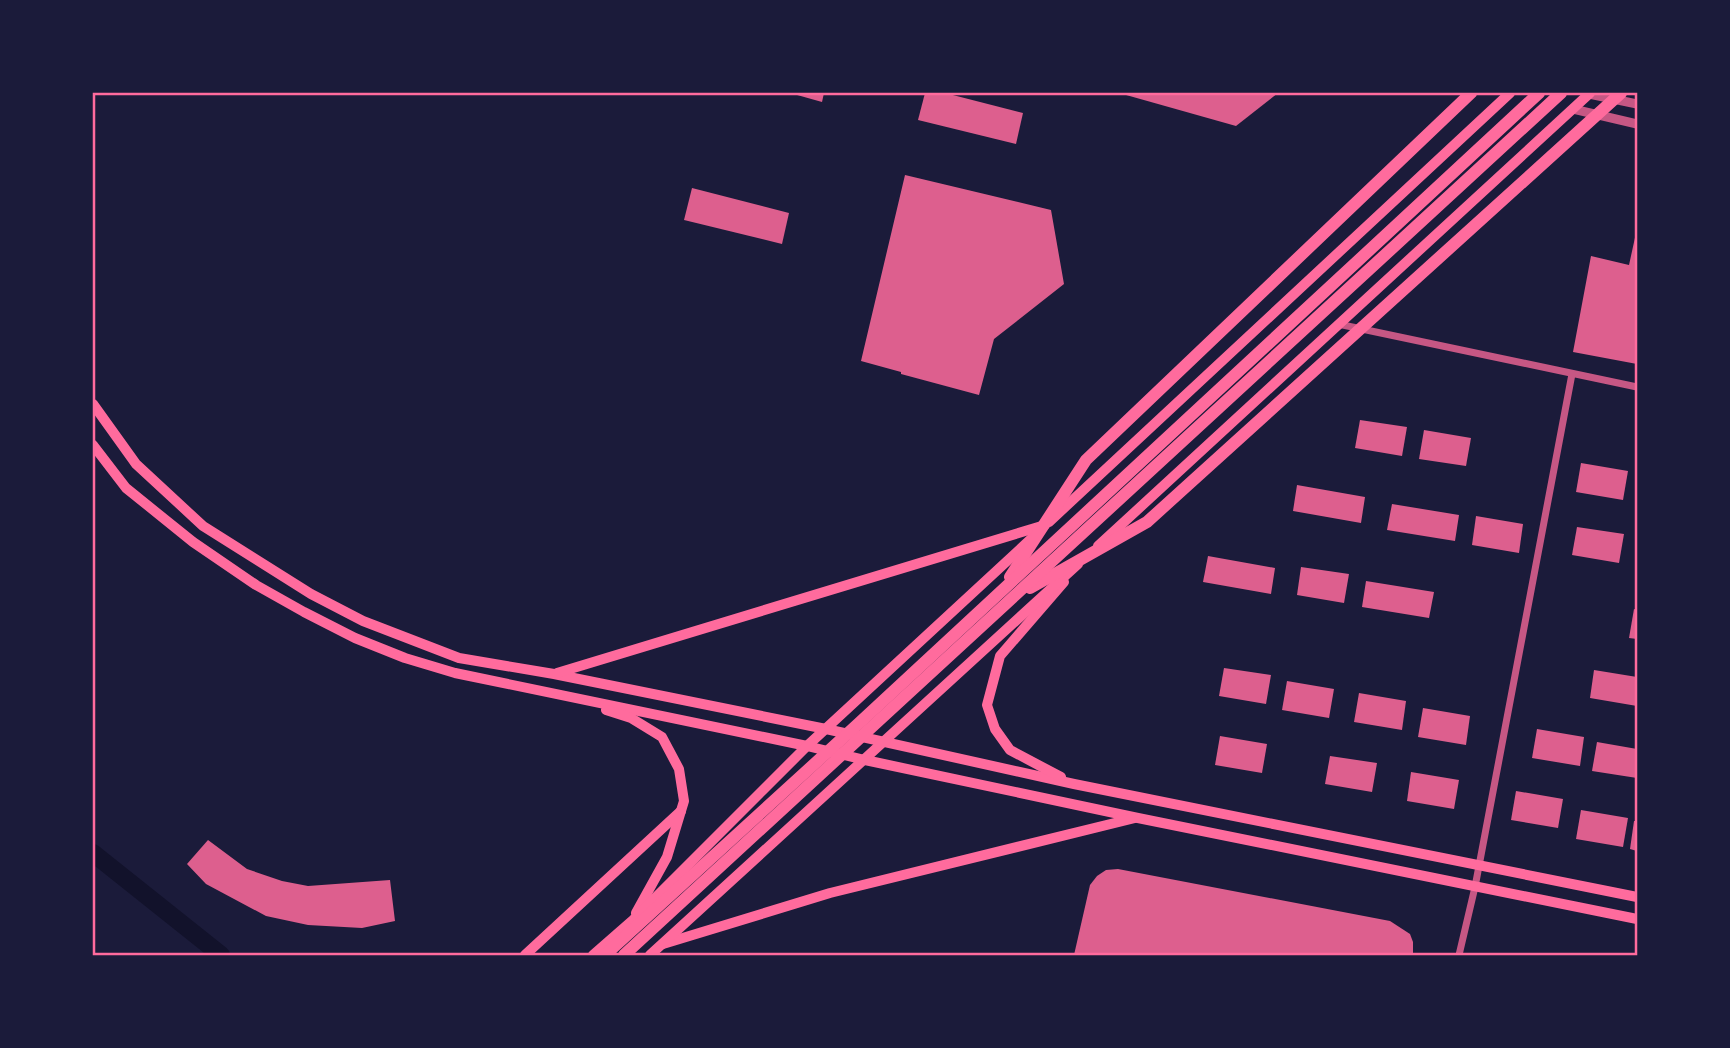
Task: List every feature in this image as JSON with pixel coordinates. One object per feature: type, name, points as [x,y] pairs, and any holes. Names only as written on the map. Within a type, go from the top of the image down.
[{"type":"highway","points":[[1005,596],[1086,460],[1471,93]]},
{"type":"highway","points":[[624,955],[1539,93]]},
{"type":"highway","points":[[605,955],[1561,93]]},
{"type":"highway","points":[[1005,596],[1147,522],[1620,93]]},
{"type":"main road","points":[[593,955],[633,920],[825,729],[1510,93]]},
{"type":"main road","points":[[650,955],[1085,559],[1590,93]]},
{"type":"main road","points":[[93,404],[136,464],[203,526],[312,594],[363,621],[459,658],[554,674],[825,729],[1074,784],[1637,897]]},
{"type":"main road","points":[[93,445],[126,488],[193,542],[256,585],[304,612],[355,638],[405,658],[455,673],[1138,818],[1637,919]]},
{"type":"main road","points":[[554,674],[1045,525]]},
{"type":"main road","points":[[1074,784],[1010,750],[995,729],[987,705],[1000,656],[1085,559]]},
{"type":"main road","points":[[555,694],[631,718],[662,737],[679,769],[684,802],[667,857],[633,920]]},
{"type":"main road","points":[[525,955],[681,810]]},
{"type":"main road","points":[[663,944],[830,893],[1138,818]]},
{"type":"street","points":[[1590,93],[1637,104]]},
{"type":"street","points":[[1573,109],[1637,124]]},
{"type":"street","points":[[1338,324],[1637,387]]},
{"type":"street","points":[[1459,955],[1475,887],[1572,374]]},
{"type":"building","points":[[790,93],[824,93],[822,102]]},
{"type":"building","points":[[925,93],[945,93],[1023,113],[1016,144],[918,120]]},
{"type":"building","points":[[1119,93],[1278,93],[1236,126]]},
{"type":"building","points":[[905,175],[1051,210],[1064,284],[994,339],[979,395],[861,361]]},
{"type":"building","points":[[692,188],[789,213],[782,244],[684,220]]},
{"type":"building","points":[[1636,233],[1637,364],[1573,352],[1591,256],[1629,265]]},
{"type":"building","points":[[1360,420],[1407,427],[1402,456],[1355,448]]},
{"type":"building","points":[[1424,430],[1471,438],[1466,466],[1419,459]]},
{"type":"building","points":[[1581,463],[1628,471],[1623,500],[1576,492]]},
{"type":"building","points":[[1297,485],[1365,497],[1361,523],[1293,511]]},
{"type":"building","points":[[1392,504],[1459,515],[1455,541],[1387,530]]},
{"type":"building","points":[[1476,516],[1523,524],[1519,553],[1472,545]]},
{"type":"building","points":[[1577,527],[1624,534],[1619,563],[1572,555]]},
{"type":"building","points":[[1208,556],[1275,568],[1271,594],[1203,582]]},
{"type":"building","points":[[1301,567],[1349,574],[1344,603],[1297,595]]},
{"type":"building","points":[[1366,581],[1434,592],[1429,618],[1362,607]]},
{"type":"building","points":[[1634,609],[1637,610],[1637,639],[1629,638]]},
{"type":"building","points":[[1224,668],[1271,675],[1266,704],[1219,696]]},
{"type":"building","points":[[1594,670],[1637,677],[1637,706],[1590,698]]},
{"type":"building","points":[[1287,681],[1334,689],[1329,718],[1282,710]]},
{"type":"building","points":[[1359,693],[1406,701],[1402,730],[1354,722]]},
{"type":"building","points":[[1423,708],[1470,716],[1466,745],[1418,737]]},
{"type":"building","points":[[1537,729],[1584,737],[1580,766],[1532,758]]},
{"type":"building","points":[[1220,736],[1267,744],[1262,773],[1215,765]]},
{"type":"building","points":[[1597,742],[1637,749],[1637,778],[1592,771]]},
{"type":"building","points":[[1330,756],[1377,763],[1372,792],[1325,784]]},
{"type":"building","points":[[1411,772],[1459,780],[1454,809],[1407,801]]},
{"type":"building","points":[[1516,791],[1563,799],[1558,828],[1511,820]]},
{"type":"building","points":[[1581,810],[1628,818],[1623,847],[1576,839]]},
{"type":"building","points":[[1634,821],[1637,821],[1637,851],[1630,849]]},
{"type":"building","points":[[208,840],[247,869],[282,881],[308,886],[390,880],[395,921],[362,928],[308,925],[266,916],[206,884],[187,864]]},
{"type":"building","points":[[1118,869],[1390,921],[1410,934],[1413,955],[1074,955],[1090,885],[1106,870]]},
{"type":"waterway","points":[[93,853],[221,955]]}]
